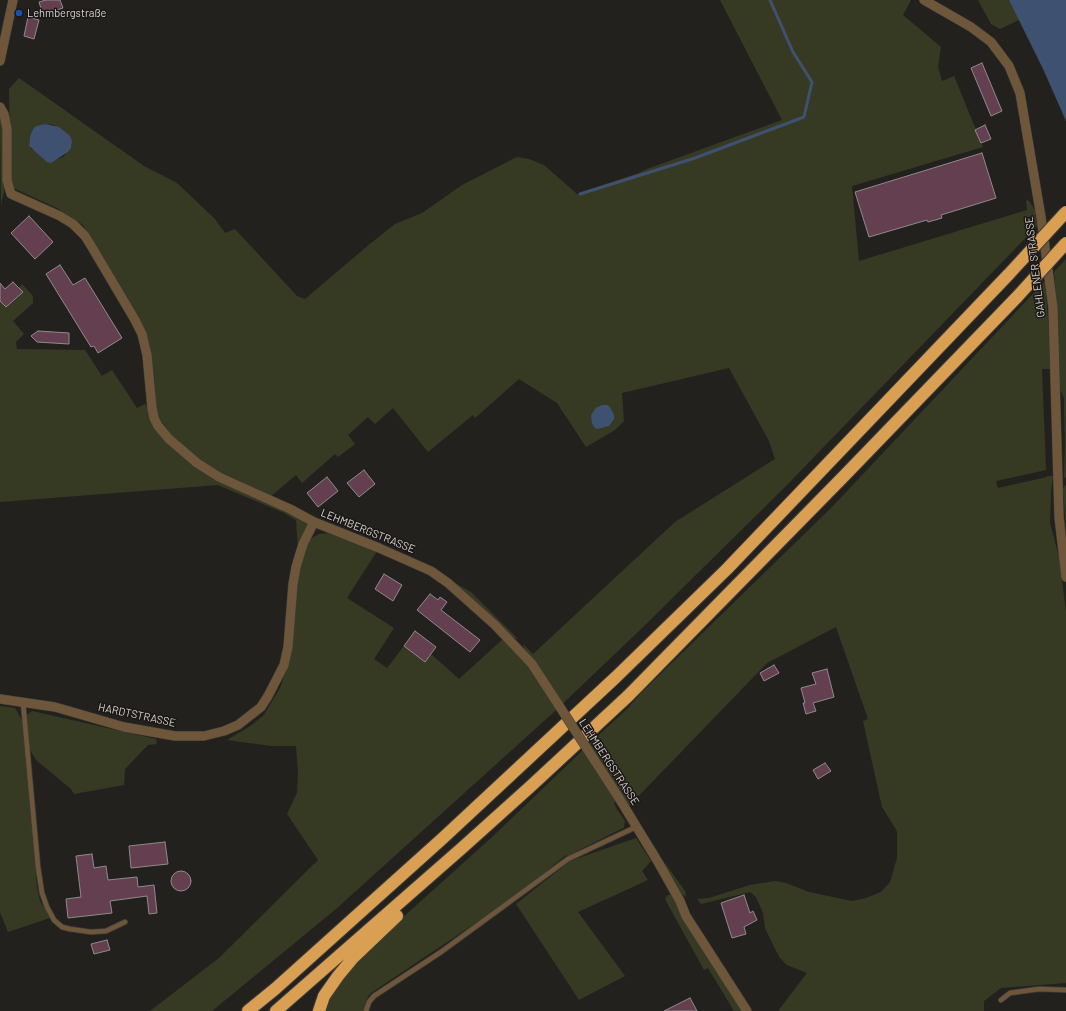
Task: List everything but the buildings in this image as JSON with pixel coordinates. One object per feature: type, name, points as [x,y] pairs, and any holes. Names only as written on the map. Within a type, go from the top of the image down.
[{"type":"highway","points":[[248,1011],[275,989],[443,838],[616,677],[727,569],[1010,274],[1066,212]]},
{"type":"highway","points":[[276,1011],[462,848],[628,696],[1017,296],[1066,243]]},
{"type":"highway","points":[[318,1011],[324,996],[352,958],[420,895],[462,848]]},
{"type":"street","points":[[0,61],[13,0]]},
{"type":"street","name":"GAHLENER STRASSE","points":[[924,0],[971,27],[991,42],[1009,66],[1020,93],[1041,216],[1053,308],[1059,517],[1066,577]]},
{"type":"street","name":"LEHMBERGSTRASSE","points":[[0,107],[4,114],[7,128],[7,180],[11,194],[60,216],[73,224],[85,236],[142,334],[147,355],[152,408],[154,418],[158,426],[174,443],[208,470],[314,522],[431,571],[448,583],[495,625],[532,664],[619,798],[658,862],[680,901],[686,916],[747,1011]]},
{"type":"street","name":"HARDTSTRASSE","points":[[0,699],[54,708],[124,727],[174,736],[204,736],[224,731],[238,724],[261,707],[284,665],[288,647],[293,584],[296,567],[303,544],[314,522]]},
{"type":"lane","points":[[23,702],[38,867],[42,894],[47,907],[54,920],[62,926],[91,932],[106,931],[125,922]]},
{"type":"lane","points":[[366,1011],[369,1002],[374,996],[441,952],[568,859],[636,827]]},
{"type":"lane","points":[[1001,1000],[1010,993],[1039,989],[1066,990]]},
{"type":"green space","points":[[720,0],[911,0],[903,15],[941,47],[938,67],[942,81],[954,76],[983,147],[852,186],[859,261],[1027,210],[1026,200],[1029,201],[1035,210],[1037,226],[786,486],[639,631],[555,711],[336,909],[212,1011],[150,1011],[219,958],[318,860],[287,814],[297,793],[298,773],[296,746],[271,746],[227,740],[249,727],[264,715],[281,686],[291,648],[297,575],[304,549],[312,538],[319,534],[329,533],[339,535],[377,551],[347,598],[394,628],[374,659],[387,668],[404,646],[425,662],[431,654],[459,679],[503,639],[528,666],[523,644],[533,654],[675,522],[775,459],[769,441],[729,368],[622,393],[624,421],[615,430],[586,447],[557,403],[519,379],[475,418],[473,415],[428,452],[393,408],[375,424],[368,417],[348,435],[355,444],[338,457],[335,454],[302,483],[296,475],[271,496],[215,471],[178,443],[157,416],[154,373],[146,330],[83,225],[57,208],[11,187],[9,89],[19,78],[144,166],[177,183],[215,219],[225,233],[235,229],[297,296],[305,299],[395,224],[422,213],[462,185],[517,157],[529,159],[544,165],[577,194],[579,194],[782,120]],"holes":[[[45,124],[54,125],[72,145],[63,157],[55,160],[31,149],[29,146],[30,136],[33,129],[37,126]]]},
{"type":"green space","points":[[978,0],[1010,0],[1019,20],[1000,29],[991,24]]},
{"type":"green space","points":[[0,115],[3,129],[4,162],[4,192],[1,205]]},
{"type":"green space","points":[[1066,259],[1066,478],[1064,477],[1064,398],[1060,389],[1058,320],[1054,272]]},
{"type":"green space","points":[[1045,281],[1050,369],[1042,369],[1046,470],[996,481],[998,488],[1047,476],[1053,476],[1050,523],[1059,557],[1066,612],[1066,983],[1001,988],[984,1001],[984,1011],[778,1011],[807,973],[787,965],[780,958],[765,928],[763,913],[756,897],[750,892],[701,904],[697,899],[709,898],[750,885],[776,881],[786,883],[809,892],[852,901],[866,898],[881,892],[890,882],[897,858],[897,831],[882,807],[863,721],[868,719],[836,627],[767,663],[628,807],[660,855],[657,854],[588,745],[628,708],[641,693],[833,506]]},
{"type":"green space","points":[[22,284],[33,296],[33,303],[13,321],[24,334],[16,342],[17,349],[85,350],[102,376],[112,370],[137,408],[145,404],[172,446],[309,525],[298,548],[296,520],[284,513],[218,485],[0,502],[0,301],[6,307],[22,293],[18,288]]},
{"type":"green space","points":[[1066,485],[1066,529],[1063,488]]},
{"type":"green space","points":[[433,567],[471,592],[518,639],[512,638]]},
{"type":"green space","points":[[0,706],[15,708],[22,720],[37,887],[40,901],[50,918],[8,932],[0,912]]},
{"type":"green space","points":[[32,711],[156,739],[157,744],[148,745],[125,769],[124,785],[74,794],[71,789],[36,760],[29,748],[26,721],[27,715]]},
{"type":"green space","points":[[583,750],[616,801],[614,803],[616,808],[625,821],[624,827],[568,857],[566,855],[539,877],[477,922],[371,993],[367,998],[363,1011],[323,1011],[328,999],[361,955],[491,838]]},
{"type":"green space","points":[[636,838],[651,861],[642,871],[648,880],[578,912],[625,976],[579,1000],[516,904],[570,861]]},
{"type":"green space","points":[[665,863],[685,891],[686,897],[680,893],[665,866]]},
{"type":"green space","points":[[668,895],[671,895],[674,899],[745,1011],[734,1011],[708,968],[704,970],[666,901],[665,898]]},
{"type":"water","points":[[1009,0],[1066,0],[1066,121],[1044,71]]},
{"type":"water","points":[[45,124],[59,127],[70,136],[72,141],[71,148],[68,152],[51,163],[47,162],[29,146],[30,136],[33,129],[36,126]]},
{"type":"water","points":[[602,405],[608,405],[614,415],[614,419],[609,426],[597,429],[592,423],[591,415],[596,408]]},
{"type":"waterway","points":[[580,194],[695,158],[804,117],[812,82],[793,52],[770,0]]},
{"type":"place","name":"Lehmbergstraße","points":[[19,13]]}]
